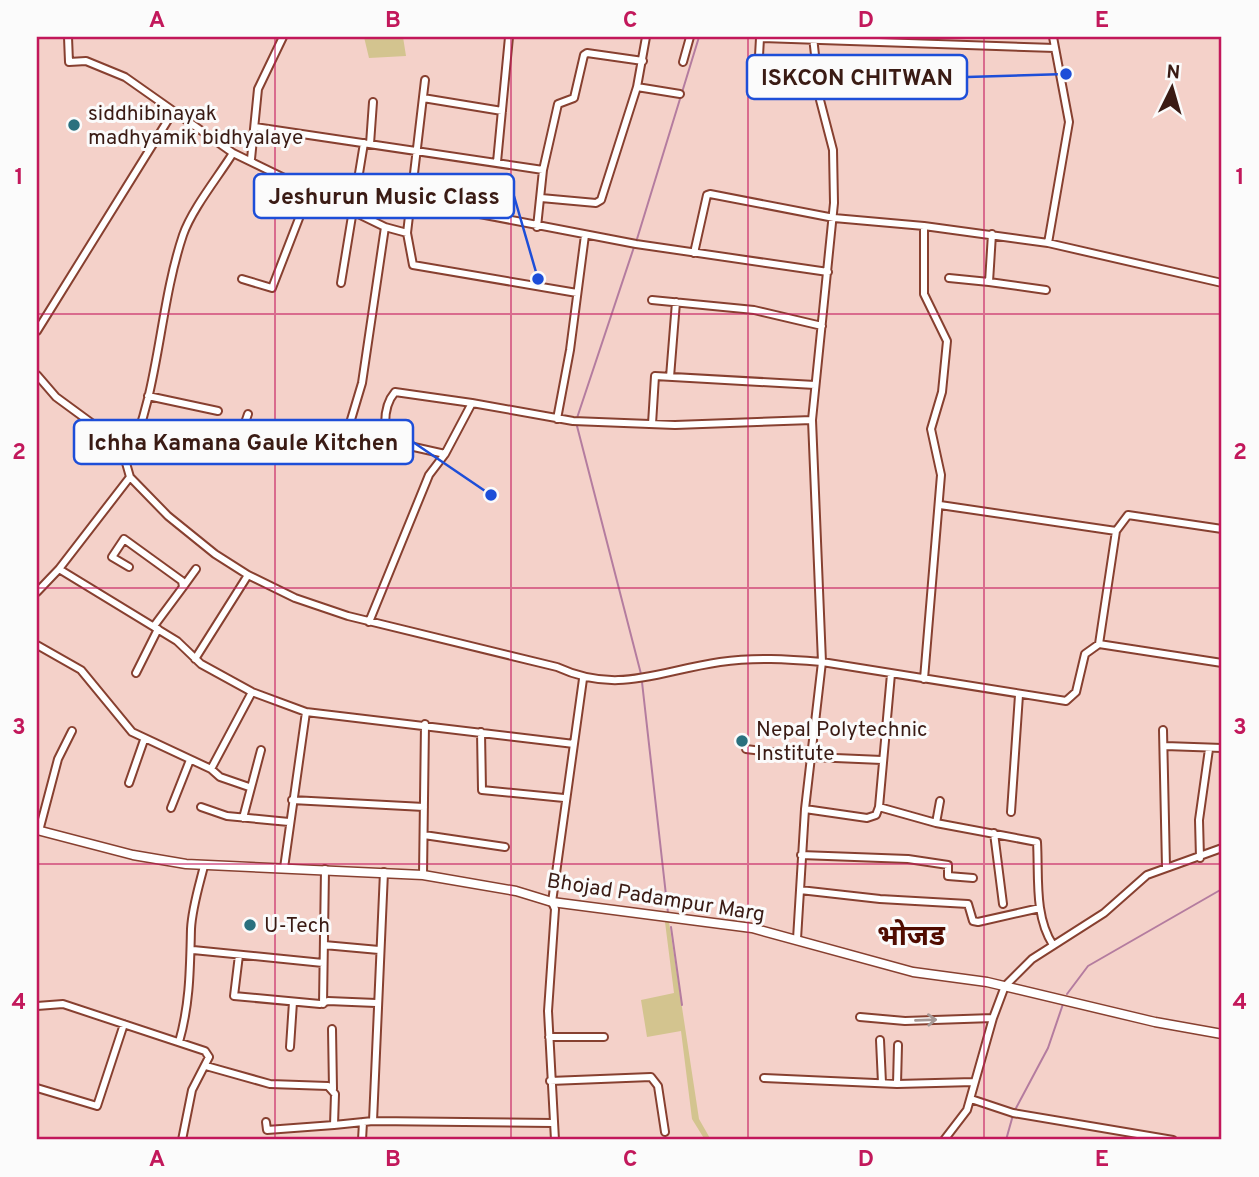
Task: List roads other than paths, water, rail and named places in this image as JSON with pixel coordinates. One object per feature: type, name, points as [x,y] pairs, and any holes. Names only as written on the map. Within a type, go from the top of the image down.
[{"type":"street","points":[[68,37],[69,62],[86,61],[125,77],[233,153],[251,159],[385,227],[407,233]]},
{"type":"street","points":[[251,159],[258,89],[283,37]]},
{"type":"street","points":[[497,162],[509,37]]},
{"type":"street","points":[[541,198],[596,203],[601,200],[637,87],[646,37]]},
{"type":"street","points":[[683,62],[690,37]]},
{"type":"street","points":[[759,56],[760,37],[1055,48]]},
{"type":"street","points":[[1048,243],[1069,122],[1053,37]]},
{"type":"street","points":[[797,939],[801,855],[821,662],[812,420],[834,218],[832,149],[820,100],[813,39]]},
{"type":"street","points":[[537,227],[543,170],[558,104],[573,97],[584,55],[587,53],[643,61]]},
{"type":"street","points":[[425,80],[407,233],[413,265],[577,293]]},
{"type":"street","points":[[637,87],[680,94]]},
{"type":"street","points":[[423,98],[502,111]]},
{"type":"street","points":[[341,283],[373,102]]},
{"type":"street","points":[[37,331],[173,112]]},
{"type":"street","points":[[255,127],[543,170]]},
{"type":"street","points":[[126,463],[140,425],[162,341],[166,302],[182,237],[233,153]]},
{"type":"street","points":[[242,279],[272,288],[310,190]]},
{"type":"street","points":[[694,253],[707,195],[710,194],[834,218],[924,226],[1048,243],[1222,283]]},
{"type":"street","points":[[411,204],[459,209],[537,227],[694,253],[828,272]]},
{"type":"street","points":[[924,226],[924,293],[947,341],[942,392],[931,429],[941,475],[924,680]]},
{"type":"street","points":[[326,454],[350,423],[362,383],[385,227]]},
{"type":"street","points":[[989,282],[992,234]]},
{"type":"street","points":[[557,419],[585,235]]},
{"type":"street","points":[[949,278],[1045,290]]},
{"type":"street","points":[[652,300],[754,310],[822,326]]},
{"type":"street","points":[[670,377],[676,302]]},
{"type":"street","points":[[37,375],[56,397],[101,430],[126,463],[130,477],[190,535],[248,575],[295,598],[369,622],[557,667],[583,679],[626,681],[719,662],[758,658],[821,662],[1058,701],[1071,699],[1076,692],[1085,654],[1098,644],[1116,531],[1128,515],[1222,529]]},
{"type":"street","points":[[652,424],[654,376],[815,385]]},
{"type":"street","points":[[445,454],[387,441],[385,414],[390,397],[395,392],[557,419],[652,424],[812,420]]},
{"type":"street","points":[[148,396],[218,411]]},
{"type":"street","points":[[369,622],[429,475],[445,454],[472,403]]},
{"type":"street","points":[[236,449],[248,414]]},
{"type":"street","points":[[140,425],[254,452]]},
{"type":"street","points":[[37,592],[59,569],[130,477]]},
{"type":"street","points":[[940,505],[1116,531]]},
{"type":"street","points":[[129,566],[112,557],[124,539],[182,582],[183,587]]},
{"type":"street","points":[[59,569],[156,627],[177,641],[195,659],[252,692],[306,712],[425,724],[574,744]]},
{"type":"street","points":[[136,673],[156,627],[196,569]]},
{"type":"street","points":[[195,659],[248,575]]},
{"type":"street","points":[[1098,644],[1222,663]]},
{"type":"street","points":[[37,645],[81,670],[102,692],[122,723],[144,740],[211,769],[220,778],[249,787]]},
{"type":"street","points":[[805,810],[867,818],[873,817],[880,807],[891,674]]},
{"type":"street","points":[[555,1140],[549,1037],[555,909],[552,902],[564,798],[583,679]]},
{"type":"street","points":[[211,769],[252,692]]},
{"type":"street","points":[[1012,812],[1019,695]]},
{"type":"street","points":[[284,868],[306,712]]},
{"type":"street","points":[[423,875],[425,724]]},
{"type":"street","points":[[1163,730],[1166,867]]},
{"type":"street","points":[[38,831],[58,759],[72,731]]},
{"type":"street","points":[[481,732],[482,790],[564,798]]},
{"type":"street","points":[[129,783],[144,740]]},
{"type":"street","points":[[1165,746],[1222,748]]},
{"type":"street","points":[[746,749],[812,757],[883,760]]},
{"type":"street","points":[[1200,858],[1199,820],[1209,749]]},
{"type":"street","points":[[243,818],[249,787],[261,750]]},
{"type":"street","points":[[171,808],[190,760]]},
{"type":"street","points":[[292,800],[424,807]]},
{"type":"street","points":[[936,823],[940,802]]},
{"type":"street","points":[[201,807],[227,817],[289,822]]},
{"type":"street","points":[[880,807],[936,823],[1037,842],[1040,908],[1046,935],[1053,946]]},
{"type":"street","name":"Bhojad Padampur Marg","points":[[38,831],[133,855],[204,866],[325,868],[423,875],[516,891],[552,902],[752,928],[913,972],[1006,986],[1168,1025],[1222,1034]]},
{"type":"street","points":[[995,833],[1003,905]]},
{"type":"street","points":[[424,835],[505,847]]},
{"type":"street","points":[[944,1140],[959,1123],[971,1099],[993,1018],[1006,986],[1032,960],[1104,912],[1147,875],[1222,848]]},
{"type":"street","points":[[801,855],[908,859],[948,865],[948,876],[972,878]]},
{"type":"street","points":[[179,1042],[187,1006],[193,950],[191,930],[204,866]]},
{"type":"street","points":[[323,1004],[325,868]]},
{"type":"street","points":[[373,1121],[376,1003],[384,872]]},
{"type":"street","points":[[800,890],[880,900],[968,904],[973,921],[978,922],[1040,908]]},
{"type":"street","points":[[324,945],[379,950]]},
{"type":"street","points":[[193,950],[323,963]]},
{"type":"street","points":[[239,955],[234,996],[323,1004],[328,1001],[376,1003]]},
{"type":"street","points":[[290,1046],[293,1002]]},
{"type":"street","points":[[37,1006],[63,1004],[205,1051],[209,1057],[192,1090],[182,1140]]},
{"type":"street","points":[[860,1017],[905,1021],[993,1018]]},
{"type":"street","points":[[37,1088],[97,1105],[124,1024]]},
{"type":"street","points":[[332,1030],[334,1125]]},
{"type":"street","points":[[549,1037],[604,1037]]},
{"type":"street","points":[[880,1040],[882,1083]]},
{"type":"street","points":[[897,1084],[898,1045]]},
{"type":"street","points":[[206,1066],[256,1082],[328,1086],[333,1089]]},
{"type":"street","points":[[550,1081],[651,1077],[658,1086],[665,1132]]},
{"type":"street","points":[[764,1078],[897,1084],[974,1082]]},
{"type":"street","points":[[971,1099],[1013,1113],[1173,1140]]},
{"type":"street","points":[[266,1122],[267,1130],[373,1121],[553,1123]]},
{"type":"street","points":[[362,1140],[363,1122]]},
{"type":"waterway","points":[[637,239],[699,37]]},
{"type":"waterway","points":[[577,418],[634,247]]},
{"type":"waterway","points":[[577,426],[641,674]]},
{"type":"waterway","points":[[642,682],[668,913]]},
{"type":"waterway","points":[[1067,994],[1088,966],[1222,889]]},
{"type":"waterway","points":[[671,927],[682,1005]]},
{"type":"waterway","points":[[1015,1110],[1048,1048],[1063,1004]]},
{"type":"waterway","points":[[1006,1140],[1013,1115]]},
{"type":"place","name":"ISKCON CHITWAN","points":[[1066,74]]},
{"type":"place","name":"siddhibinayak madhyamik bidhyalaye","points":[[74,125]]},
{"type":"place","name":"Jeshurun Music Class","points":[[538,279]]},
{"type":"place","name":"Ichha Kamana Gaule Kitchen","points":[[491,495]]},
{"type":"place","name":"Nepal Polytechnic Institute","points":[[742,741]]},
{"type":"place","name":"U-Tech","points":[[250,925]]},
{"type":"district","name":"भोजड","points":[[911,935]]}]
